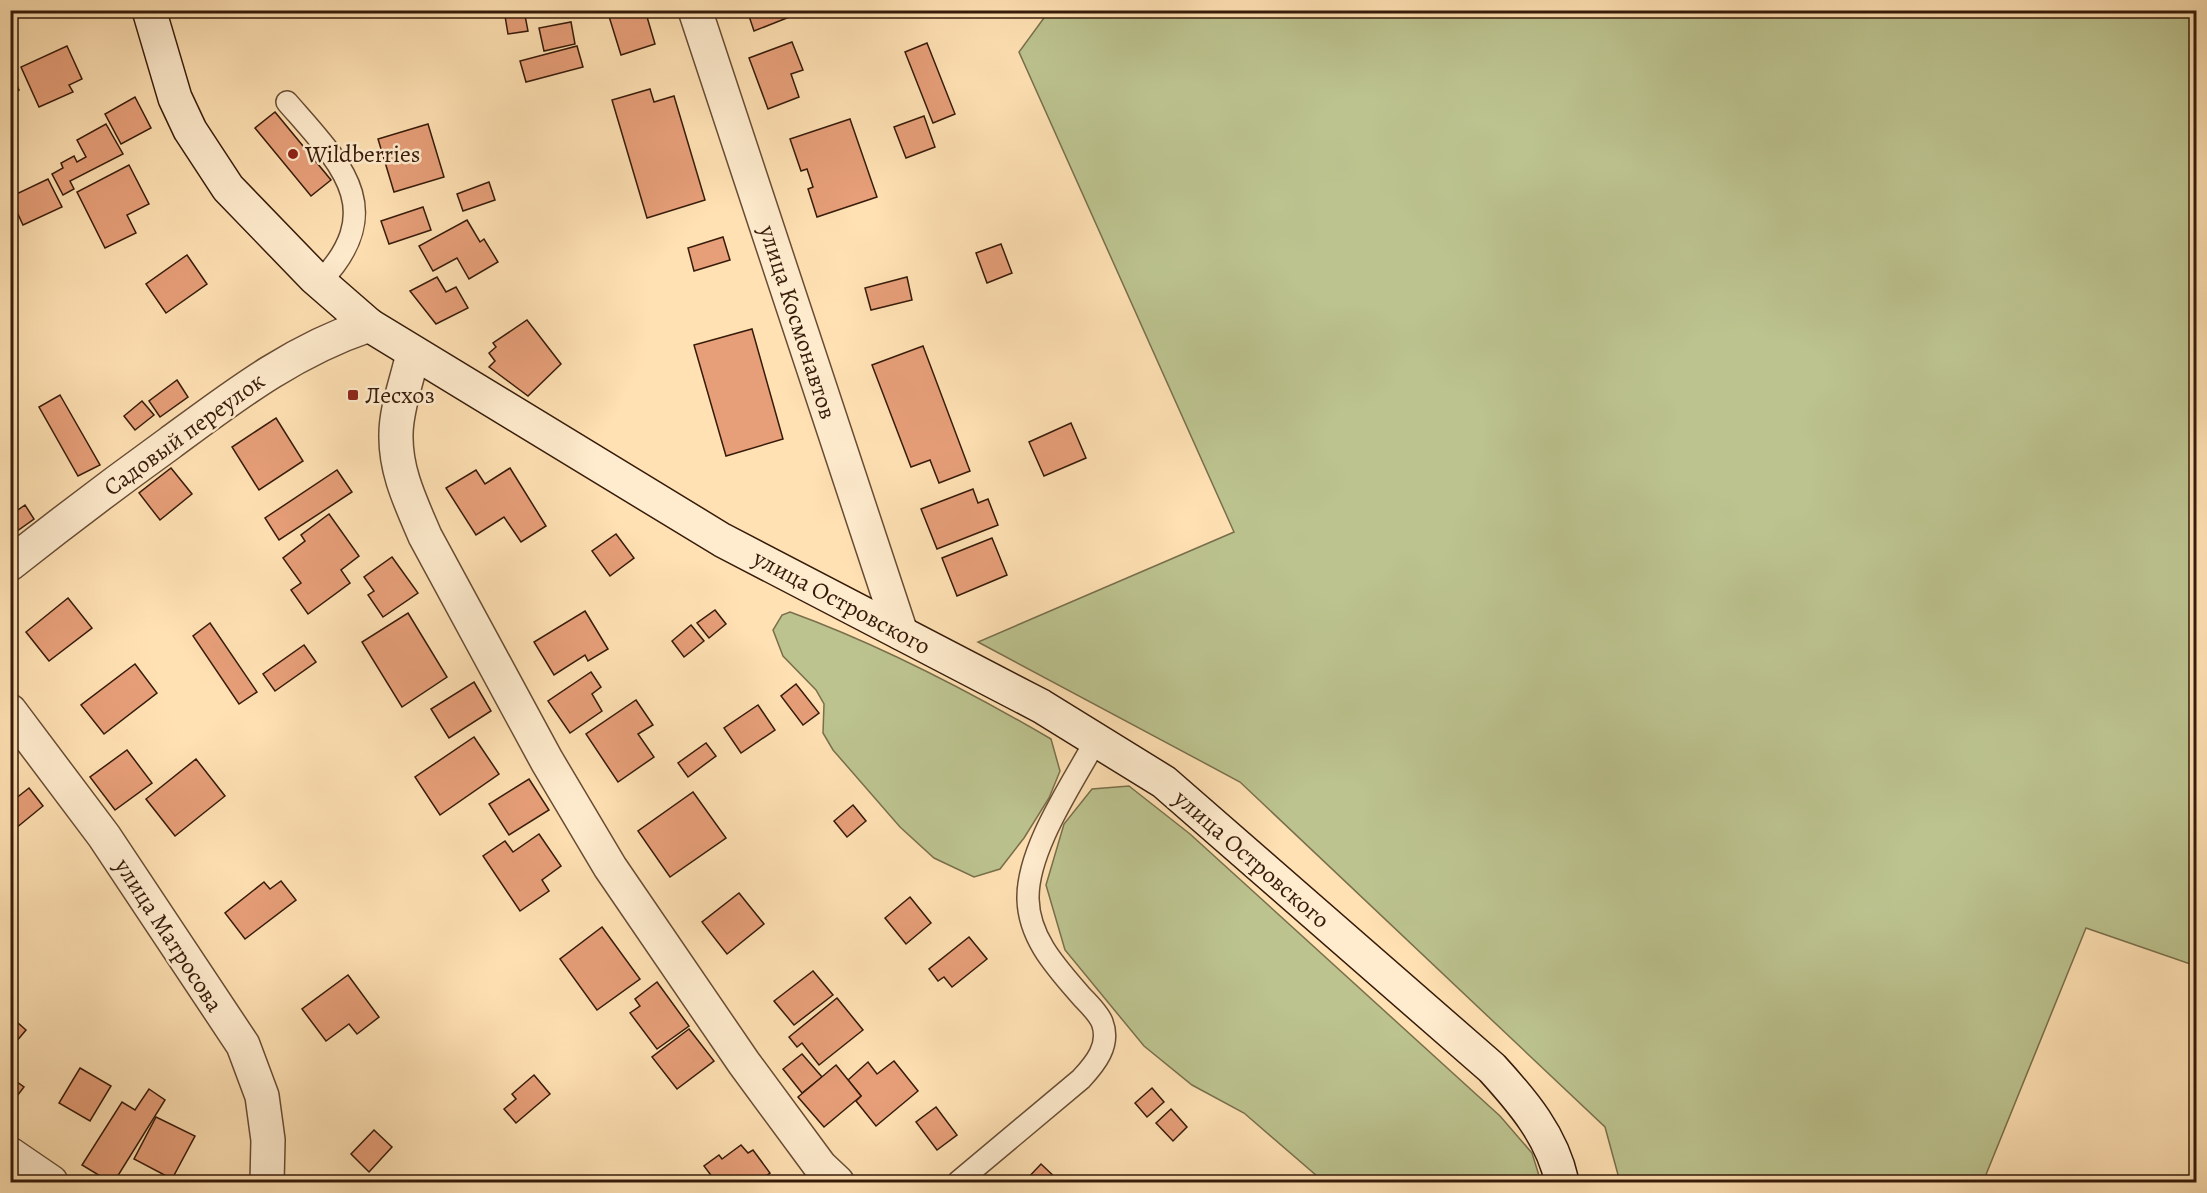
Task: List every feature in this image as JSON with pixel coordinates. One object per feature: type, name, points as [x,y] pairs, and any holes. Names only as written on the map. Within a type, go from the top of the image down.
[{"type":"street","name":"улица Островского","points":[[148,10],[175,98],[190,130],[228,188],[320,282],[369,325],[722,540],[1041,706],[1164,783],[1492,1068],[1525,1104],[1547,1139],[1562,1182]]},
{"type":"street","name":"улица Космонавтов","points":[[695,10],[901,633]]},
{"type":"street","name":"Садовый переулок","points":[[10,564],[216,409],[267,374],[328,339],[369,325]]},
{"type":"street","points":[[413,353],[396,433],[396,443],[398,464],[408,498],[426,536],[547,760],[610,867],[744,1063],[820,1166],[837,1182]]},
{"type":"street","name":"улица Матросова","points":[[10,711],[104,836],[243,1045],[262,1096],[268,1140],[267,1182]]},
{"type":"street","points":[[10,1154],[51,1182]]},
{"type":"lane","points":[[286,102],[327,149],[343,173],[355,213],[354,230],[349,243],[339,262],[320,282]]},
{"type":"lane","points":[[958,1182],[1081,1080],[1096,1063],[1103,1046],[1102,1023],[1038,941],[1030,916],[1028,897],[1033,864],[1096,740]]},
{"type":"green space","points":[[1049,11],[2196,11],[2196,966],[2086,928],[1983,1182],[1620,1182],[1605,1127],[1240,782],[978,642],[1234,532],[1019,52]]},
{"type":"green space","points":[[790,612],[857,639],[923,670],[1051,739],[1060,771],[1049,798],[1024,838],[1000,869],[974,877],[934,858],[900,827],[833,750],[823,733],[824,704],[816,690],[783,656],[773,630],[782,615]]},
{"type":"green space","points":[[1129,786],[1190,834],[1500,1116],[1532,1153],[1541,1182],[1324,1182],[1244,1113],[1192,1085],[1144,1046],[1065,950],[1046,885],[1064,824],[1092,789]]},
{"type":"building","points":[[504,10],[524,10],[528,31],[508,34]]},
{"type":"building","points":[[607,10],[645,10],[655,44],[621,55]]},
{"type":"building","points":[[747,10],[807,10],[754,31]]},
{"type":"building","points":[[571,22],[575,44],[544,51],[539,28]]},
{"type":"building","points":[[792,42],[803,70],[791,74],[799,97],[768,109],[749,58]]},
{"type":"building","points":[[927,43],[955,114],[933,123],[905,52]]},
{"type":"building","points":[[67,46],[82,79],[69,85],[73,92],[39,107],[21,67]]},
{"type":"building","points":[[577,46],[583,67],[526,82],[520,61]]},
{"type":"building","points":[[10,69],[19,90],[10,94]]},
{"type":"building","points":[[650,89],[654,102],[674,96],[705,200],[647,218],[612,100]]},
{"type":"building","points":[[135,97],[151,128],[121,144],[105,114]]},
{"type":"building","name":"Wildberries","points":[[275,112],[331,180],[311,196],[255,128]]},
{"type":"building","points":[[924,116],[935,147],[906,158],[894,127]]},
{"type":"building","points":[[850,119],[877,197],[817,217],[808,189],[813,187],[807,169],[801,171],[790,139]]},
{"type":"building","points":[[106,124],[123,154],[70,181],[74,189],[63,195],[52,174],[63,168],[61,163],[74,156],[77,162],[86,157],[77,140]]},
{"type":"building","points":[[428,124],[444,177],[394,192],[378,139]]},
{"type":"building","points":[[129,165],[149,204],[127,215],[136,233],[105,248],[77,192]]},
{"type":"building","points":[[48,179],[62,207],[23,225],[10,197]]},
{"type":"building","points":[[489,182],[495,200],[463,211],[457,194]]},
{"type":"building","points":[[423,207],[431,230],[389,244],[381,221]]},
{"type":"building","points":[[467,220],[480,242],[484,239],[498,262],[469,279],[457,258],[433,271],[419,246]]},
{"type":"building","points":[[723,237],[730,260],[694,271],[688,248]]},
{"type":"building","points":[[1001,244],[1012,273],[987,283],[976,253]]},
{"type":"building","points":[[187,255],[207,284],[166,313],[146,284]]},
{"type":"building","points":[[437,277],[446,292],[456,287],[468,308],[436,324],[410,291]]},
{"type":"building","points":[[907,277],[912,300],[871,310],[865,288]]},
{"type":"building","points":[[527,320],[561,364],[528,396],[489,367],[495,361],[489,353],[496,347],[493,343]]},
{"type":"building","points":[[752,329],[783,439],[726,456],[694,345]]},
{"type":"building","points":[[923,346],[970,471],[939,483],[930,460],[911,467],[872,365]]},
{"type":"building","points":[[177,380],[188,397],[160,417],[149,401]]},
{"type":"building","points":[[60,395],[100,465],[78,476],[39,407]]},
{"type":"building","points":[[142,401],[154,415],[135,430],[124,416]]},
{"type":"building","points":[[276,418],[303,461],[259,490],[232,447]]},
{"type":"building","points":[[1071,423],[1086,458],[1044,476],[1029,442]]},
{"type":"building","points":[[171,468],[192,494],[160,520],[139,493]]},
{"type":"building","points":[[510,468],[546,526],[521,542],[504,517],[476,535],[446,488],[476,470],[485,484]]},
{"type":"building","points":[[337,470],[352,492],[279,540],[265,518]]},
{"type":"building","points":[[973,489],[978,503],[988,499],[998,525],[937,549],[921,509]]},
{"type":"building","points":[[10,504],[15,512],[25,505],[34,519],[10,536]]},
{"type":"building","points":[[329,514],[359,556],[341,570],[350,583],[308,614],[291,590],[301,583],[283,558],[305,541],[301,535]]},
{"type":"building","points":[[616,534],[634,558],[610,576],[592,551]]},
{"type":"building","points":[[992,538],[1007,575],[957,596],[942,558]]},
{"type":"building","points":[[392,557],[418,593],[383,617],[368,595],[374,591],[364,577]]},
{"type":"building","points":[[68,598],[92,628],[49,661],[26,632]]},
{"type":"building","points":[[715,610],[726,624],[709,638],[697,623]]},
{"type":"building","points":[[585,611],[608,649],[588,661],[585,655],[554,675],[534,642]]},
{"type":"building","points":[[408,613],[447,677],[402,707],[362,642]]},
{"type":"building","points":[[210,623],[257,692],[239,704],[193,636]]},
{"type":"building","points":[[691,625],[704,641],[684,657],[672,641]]},
{"type":"building","points":[[304,645],[316,662],[275,691],[263,674]]},
{"type":"building","points":[[135,664],[157,693],[104,734],[81,705]]},
{"type":"building","points":[[591,672],[601,687],[592,694],[602,711],[570,733],[548,701]]},
{"type":"building","points":[[474,682],[491,711],[449,738],[431,709]]},
{"type":"building","points":[[796,684],[819,713],[803,725],[781,696]]},
{"type":"building","points":[[636,700],[653,725],[638,734],[654,757],[618,782],[586,734]]},
{"type":"building","points":[[758,705],[775,730],[741,753],[724,728]]},
{"type":"building","points":[[474,737],[499,774],[440,815],[415,777]]},
{"type":"building","points":[[706,743],[716,756],[688,777],[678,763]]},
{"type":"building","points":[[127,750],[152,783],[115,810],[90,777]]},
{"type":"building","points":[[196,759],[225,796],[175,836],[146,799]]},
{"type":"building","points":[[529,779],[549,810],[509,835],[489,804]]},
{"type":"building","points":[[29,788],[43,806],[10,833],[10,803]]},
{"type":"building","points":[[693,792],[726,838],[670,877],[638,831]]},
{"type":"building","points":[[853,805],[866,821],[847,837],[834,821]]},
{"type":"building","points":[[539,834],[561,866],[542,880],[549,891],[520,911],[483,856],[505,841],[513,852]]},
{"type":"building","points":[[281,881],[296,900],[245,939],[225,913],[264,882],[270,889]]},
{"type":"building","points":[[739,893],[764,924],[727,954],[702,922]]},
{"type":"building","points":[[910,897],[931,923],[906,944],[885,918]]},
{"type":"building","points":[[602,927],[640,979],[597,1010],[560,959]]},
{"type":"building","points":[[969,937],[987,959],[952,987],[944,977],[938,981],[929,969]]},
{"type":"building","points":[[813,971],[833,995],[794,1025],[774,1001]]},
{"type":"building","points":[[348,975],[379,1017],[357,1034],[349,1024],[326,1041],[302,1009]]},
{"type":"building","points":[[657,982],[689,1026],[657,1049],[630,1013],[640,1006],[635,999]]},
{"type":"building","points":[[837,998],[863,1030],[819,1065],[802,1043],[797,1047],[789,1037]]},
{"type":"building","points":[[10,1016],[26,1030],[10,1049]]},
{"type":"building","points":[[689,1029],[714,1061],[677,1089],[652,1057]]},
{"type":"building","points":[[802,1054],[822,1077],[802,1093],[783,1069]]},
{"type":"building","points":[[894,1061],[918,1091],[876,1126],[856,1101],[861,1096],[848,1080],[868,1062],[877,1074]]},
{"type":"building","points":[[836,1065],[861,1096],[824,1127],[798,1097]]},
{"type":"building","points":[[80,1068],[111,1086],[90,1121],[59,1103]]},
{"type":"building","points":[[534,1075],[550,1094],[516,1123],[504,1109],[516,1099],[512,1094]]},
{"type":"building","points":[[10,1077],[24,1087],[10,1105]]},
{"type":"building","points":[[1152,1088],[1164,1102],[1147,1117],[1135,1103]]},
{"type":"building","points":[[149,1089],[165,1100],[114,1182],[110,1182],[82,1165],[122,1102],[135,1110]]},
{"type":"building","points":[[936,1107],[957,1135],[937,1150],[916,1122]]},
{"type":"building","points":[[1171,1109],[1187,1127],[1173,1141],[1156,1123]]},
{"type":"building","points":[[156,1117],[195,1136],[172,1179],[134,1159]]},
{"type":"building","points":[[374,1130],[392,1147],[369,1172],[351,1154]]},
{"type":"building","points":[[741,1145],[748,1153],[753,1150],[770,1173],[758,1182],[716,1182],[704,1166],[719,1155],[722,1159]]},
{"type":"building","points":[[1041,1164],[1060,1182],[1024,1182]]},
{"type":"place","name":"Wildberries","points":[[293,154]]},
{"type":"place","name":"Лесхоз","points":[[353,395]]}]
